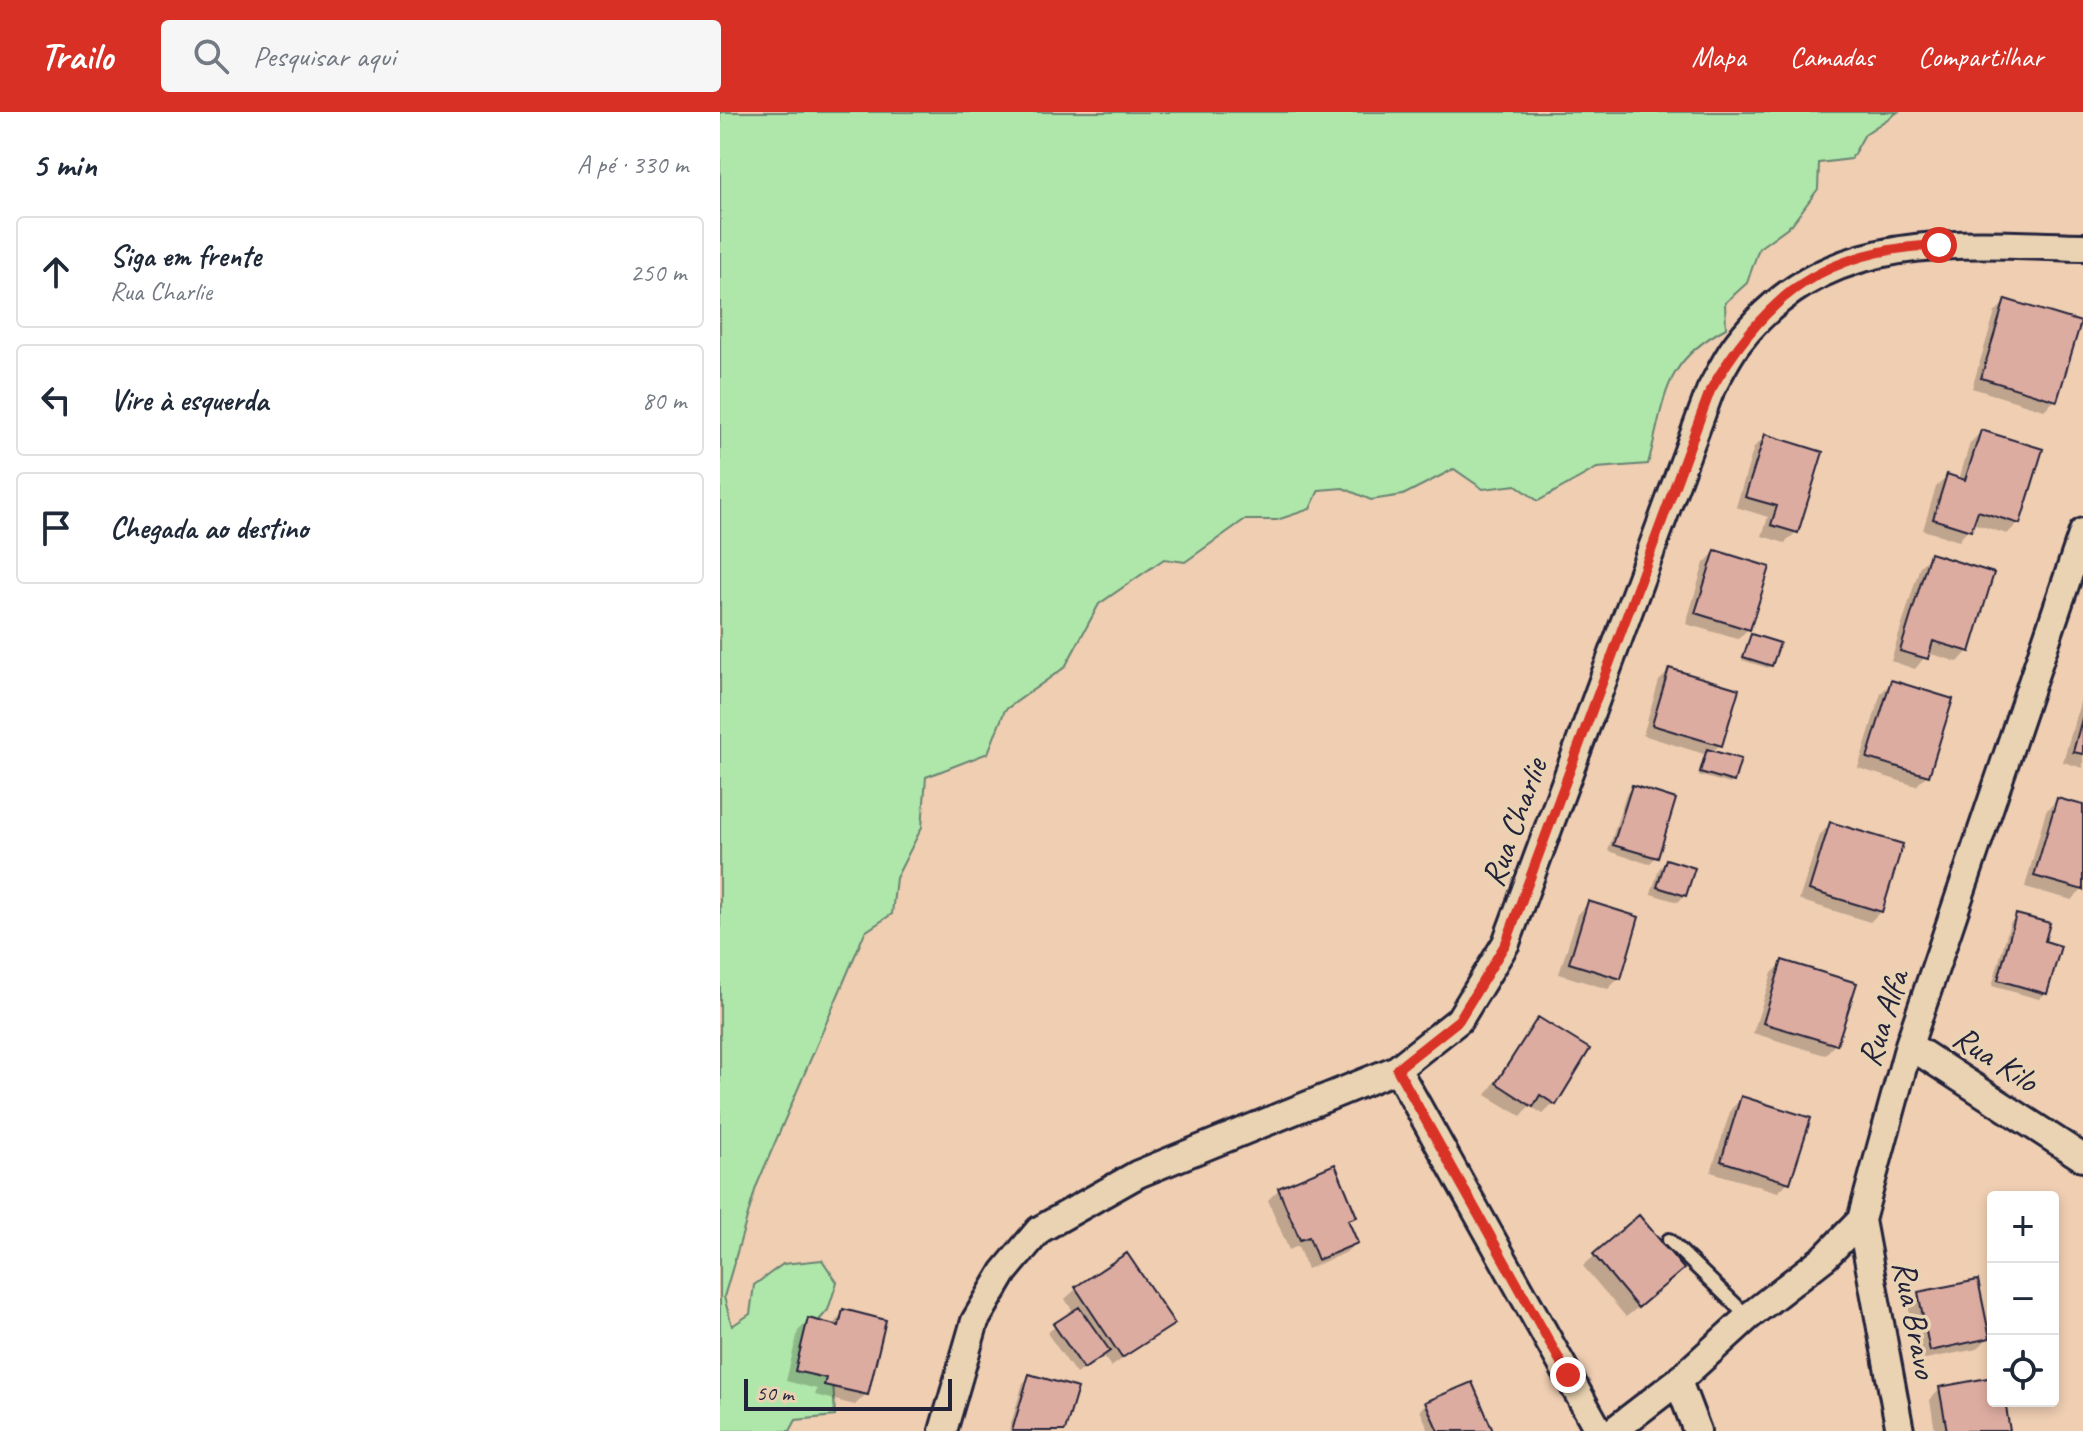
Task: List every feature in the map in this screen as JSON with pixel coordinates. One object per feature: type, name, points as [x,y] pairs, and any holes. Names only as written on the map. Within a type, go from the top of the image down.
[{"type":"street","name":"Rua Charlie","points":[[943,1431],[975,1321],[1004,1272],[1039,1230],[1138,1174],[1397,1069],[1459,1020],[1506,943],[1710,391],[1737,344],[1773,305],[1807,281],[1863,256],[1914,246],[2083,247]]},
{"type":"street","name":"Rua Alfa","points":[[1613,1431],[1678,1381],[1748,1317],[1825,1257],[1861,1220],[1909,1045],[2083,532]]},
{"type":"street","name":"Rua Kilo","points":[[1909,1045],[2083,1158]]},
{"type":"street","points":[[1397,1069],[1599,1431]]},
{"type":"street","name":"Rua Bravo","points":[[1861,1220],[1900,1431]]},
{"type":"street","points":[[1678,1381],[1697,1431]]},
{"type":"lane","points":[[1669,1240],[1748,1317]]},
{"type":"green space","points":[[720,112],[1898,112],[1865,134],[1851,159],[1819,163],[1818,189],[1792,224],[1759,248],[1747,283],[1725,303],[1726,328],[1689,355],[1669,384],[1648,464],[1597,468],[1538,501],[1516,485],[1483,489],[1454,469],[1403,495],[1371,500],[1343,488],[1319,490],[1310,509],[1277,520],[1244,520],[1185,562],[1164,559],[1099,604],[1065,667],[1005,710],[988,753],[926,777],[922,827],[896,878],[892,914],[865,932],[756,1187],[724,1297],[732,1326],[750,1314],[754,1285],[783,1264],[822,1260],[837,1282],[828,1310],[807,1334],[833,1382],[835,1416],[796,1420],[790,1431],[720,1431]]},
{"type":"building","points":[[2005,299],[2081,322],[2057,401],[1981,378]]},
{"type":"building","points":[[1981,430],[2043,449],[2020,524],[1978,511],[1971,531],[1933,519],[1947,474],[1965,480]]},
{"type":"building","points":[[1765,434],[1823,452],[1798,533],[1771,525],[1777,506],[1745,497]]},
{"type":"building","points":[[1715,550],[1770,567],[1750,630],[1695,613]]},
{"type":"building","points":[[1930,553],[1994,573],[1970,652],[1933,641],[1928,659],[1900,651]]},
{"type":"building","points":[[1751,634],[1780,643],[1772,666],[1743,657]]},
{"type":"building","points":[[1669,668],[1739,689],[1722,746],[1652,725]]},
{"type":"building","points":[[1891,680],[1953,699],[1929,776],[1867,758]]},
{"type":"building","points":[[2083,715],[2083,754],[2073,752]]},
{"type":"building","points":[[1707,749],[1741,759],[1734,782],[1700,772]]},
{"type":"building","points":[[1632,785],[1676,799],[1658,858],[1613,845]]},
{"type":"building","points":[[2057,798],[2083,805],[2083,890],[2034,876]]},
{"type":"building","points":[[1830,822],[1903,844],[1882,912],[1809,890]]},
{"type":"building","points":[[1666,859],[1695,868],[1686,896],[1657,887]]},
{"type":"building","points":[[1588,901],[1639,917],[1621,979],[1569,963]]},
{"type":"building","points":[[2016,914],[2050,923],[2045,941],[2061,946],[2047,994],[1998,980]]},
{"type":"building","points":[[1782,960],[1857,983],[1837,1045],[1763,1023]]},
{"type":"building","points":[[1538,1017],[1590,1049],[1556,1105],[1540,1095],[1533,1107],[1496,1083]]},
{"type":"building","points":[[1741,1096],[1811,1118],[1790,1183],[1721,1161]]},
{"type":"building","points":[[1335,1164],[1357,1217],[1348,1220],[1358,1243],[1318,1260],[1309,1237],[1300,1240],[1278,1188]]},
{"type":"building","points":[[1639,1215],[1684,1269],[1638,1308],[1593,1254]]},
{"type":"building","points":[[1127,1253],[1175,1324],[1122,1358],[1075,1287]]},
{"type":"building","points":[[1978,1280],[1987,1339],[1930,1351],[1918,1292]]},
{"type":"building","points":[[1079,1307],[1110,1351],[1084,1369],[1053,1324]]},
{"type":"building","points":[[843,1309],[886,1320],[868,1395],[824,1385],[826,1378],[795,1371],[808,1318],[839,1326]]},
{"type":"building","points":[[1029,1374],[1078,1388],[1065,1431],[1012,1431]]},
{"type":"building","points":[[1987,1378],[1987,1407],[2006,1407],[2010,1431],[1947,1431],[1939,1387]]},
{"type":"building","points":[[1472,1382],[1493,1431],[1438,1431],[1425,1402]]},
{"type":"route","points":[[1568,1375],[1397,1069],[1459,1020],[1506,943],[1710,391],[1737,344],[1773,305],[1818,273],[1863,256],[1914,246],[1939,245]]}]
